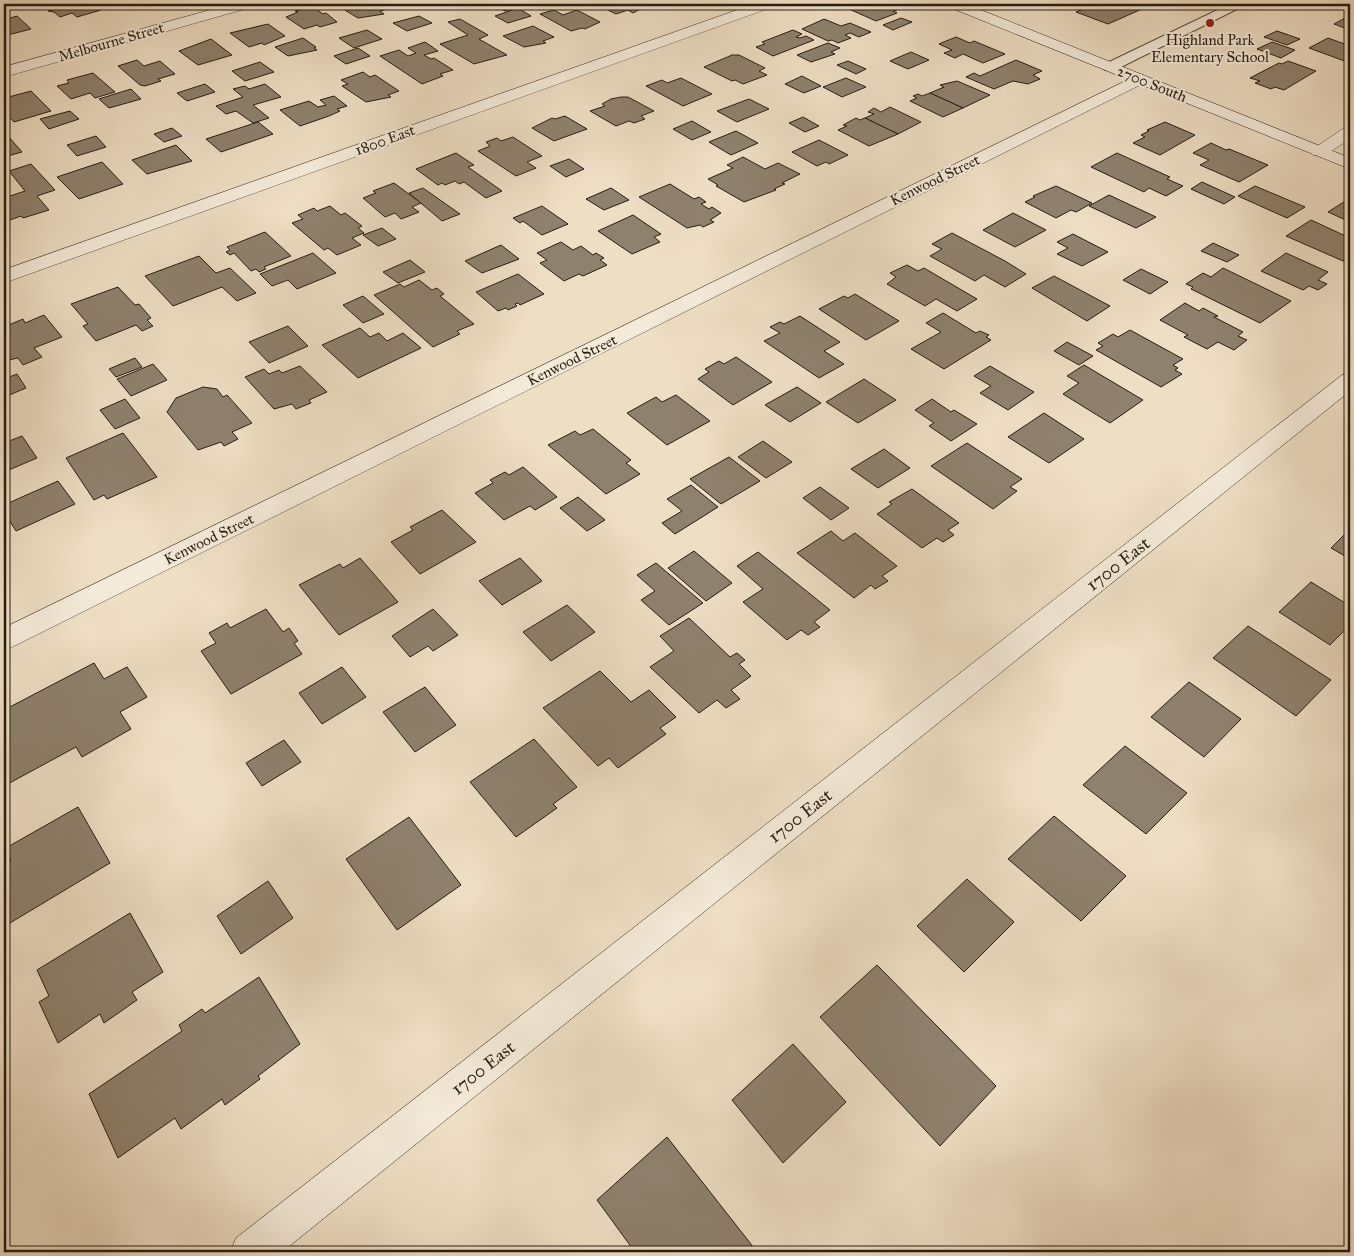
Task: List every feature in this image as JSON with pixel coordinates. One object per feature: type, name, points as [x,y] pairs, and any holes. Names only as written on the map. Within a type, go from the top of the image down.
[{"type":"street","name":"Melbourne Street","points":[[4,72],[247,4]]},
{"type":"street","name":"1800 East","points":[[4,277],[767,4]]},
{"type":"street","name":"2700 South","points":[[954,4],[1350,164]]},
{"type":"street","name":"Kenwood Street","points":[[4,640],[1140,79]]},
{"type":"street","points":[[1319,151],[1350,132]]},
{"type":"street","name":"1700 East","points":[[250,1252],[1350,380]]},
{"type":"lane","points":[[1110,67],[1240,4]]},
{"type":"building","points":[[21,4],[46,4],[27,9]]},
{"type":"building","points":[[60,4],[93,4],[101,10],[77,17],[72,13],[60,17],[54,12],[48,11],[52,10],[48,7]]},
{"type":"building","points":[[335,4],[380,4],[388,9],[380,11],[384,14],[358,18]]},
{"type":"building","points":[[507,4],[515,8],[505,11],[495,6]]},
{"type":"building","points":[[637,4],[644,7],[633,13],[628,10],[616,14],[598,5]]},
{"type":"building","points":[[864,4],[883,4],[897,10],[893,11],[897,13],[876,21],[849,9]]},
{"type":"building","points":[[1095,4],[1128,4],[1142,9],[1108,24],[1076,12]]},
{"type":"building","points":[[313,7],[323,14],[326,13],[337,22],[304,29],[286,17],[298,12],[295,11]]},
{"type":"building","points":[[518,8],[531,16],[508,23],[495,16]]},
{"type":"building","points":[[554,10],[563,15],[577,10],[600,22],[585,29],[571,31],[540,14]]},
{"type":"building","points":[[17,16],[31,29],[4,36],[4,20]]},
{"type":"building","points":[[419,16],[432,23],[407,31],[393,23]]},
{"type":"building","points":[[1349,16],[1350,30],[1334,24]]},
{"type":"building","points":[[901,18],[912,22],[893,30],[883,25]]},
{"type":"building","points":[[460,19],[488,35],[479,39],[507,55],[474,64],[440,44],[468,35],[448,22]]},
{"type":"building","points":[[824,19],[841,26],[850,23],[871,32],[859,37],[850,33],[845,35],[851,38],[838,43],[832,40],[828,41],[802,29]]},
{"type":"building","points":[[268,24],[285,36],[264,45],[262,43],[249,47],[230,33]]},
{"type":"building","points":[[533,26],[554,37],[543,41],[546,43],[524,47],[503,36]]},
{"type":"building","points":[[367,30],[382,39],[354,48],[339,38]]},
{"type":"building","points":[[793,30],[802,34],[796,37],[806,36],[814,40],[773,56],[756,47],[765,44],[762,42]]},
{"type":"building","points":[[1277,31],[1300,39],[1287,45],[1264,37]]},
{"type":"building","points":[[956,37],[970,43],[974,41],[1005,54],[983,63],[963,54],[955,58],[944,53],[952,50],[939,44]]},
{"type":"building","points":[[303,38],[316,47],[314,48],[317,50],[288,56],[275,47]]},
{"type":"building","points":[[1328,38],[1350,46],[1350,63],[1309,48]]},
{"type":"building","points":[[211,39],[232,55],[198,65],[179,51]]},
{"type":"building","points":[[425,42],[438,51],[424,55],[431,59],[434,58],[453,70],[440,74],[443,76],[422,84],[380,56],[399,50],[408,56],[416,53],[408,48]]},
{"type":"building","points":[[1272,42],[1295,50],[1281,58],[1257,49]]},
{"type":"building","points":[[828,43],[840,48],[831,52],[835,54],[811,62],[797,55]]},
{"type":"building","points":[[358,48],[370,56],[346,64],[334,56]]},
{"type":"building","points":[[911,52],[929,60],[908,69],[890,61]]},
{"type":"building","points":[[732,55],[739,55],[765,68],[759,71],[767,75],[743,84],[735,80],[732,81],[704,67]]},
{"type":"building","points":[[137,60],[144,66],[160,61],[175,74],[158,79],[161,81],[145,86],[140,85],[118,66]]},
{"type":"building","points":[[1016,60],[1042,71],[1033,75],[1040,79],[1028,84],[1013,81],[994,89],[966,77],[974,73],[980,76]]},
{"type":"building","points":[[848,61],[866,69],[856,74],[837,65]]},
{"type":"building","points":[[1288,61],[1316,71],[1284,90],[1275,87],[1271,89],[1255,83],[1260,81],[1250,78],[1279,63],[1282,64]]},
{"type":"building","points":[[260,62],[274,72],[245,81],[232,71]]},
{"type":"building","points":[[363,72],[370,77],[375,75],[399,91],[388,95],[391,97],[366,102],[342,86],[348,84],[341,80]]},
{"type":"building","points":[[93,73],[115,92],[95,98],[90,93],[71,99],[57,86],[69,83],[67,80]]},
{"type":"building","points":[[802,76],[821,86],[804,93],[785,84]]},
{"type":"building","points":[[681,78],[712,94],[683,106],[646,86],[662,80],[667,83]]},
{"type":"building","points":[[846,78],[866,87],[842,97],[823,87]]},
{"type":"building","points":[[957,81],[990,95],[963,108],[930,93],[944,87],[940,85]]},
{"type":"building","points":[[205,84],[215,92],[187,101],[177,93]]},
{"type":"building","points":[[265,84],[281,97],[253,105],[269,118],[253,123],[236,111],[226,114],[216,106],[243,97],[233,89],[245,86],[249,89]]},
{"type":"building","points":[[131,89],[141,99],[109,108],[99,99]]},
{"type":"building","points":[[31,91],[51,111],[14,122],[4,112],[4,103],[8,101],[5,98]]},
{"type":"building","points":[[930,93],[963,108],[943,117],[910,101],[917,98],[913,96],[918,94],[922,96]]},
{"type":"building","points":[[334,96],[347,106],[337,109],[340,111],[329,116],[300,126],[280,110],[309,101],[318,107],[326,105],[320,100]]},
{"type":"building","points":[[628,97],[654,111],[641,116],[645,119],[634,123],[629,121],[616,126],[590,111],[605,106],[602,104],[611,99]]},
{"type":"building","points":[[749,99],[769,109],[737,122],[717,111]]},
{"type":"building","points":[[890,107],[921,122],[898,134],[865,118],[874,114],[868,112],[874,108],[881,112]]},
{"type":"building","points":[[70,111],[79,119],[49,129],[40,119]]},
{"type":"building","points":[[565,116],[587,129],[554,141],[532,128],[552,118]]},
{"type":"building","points":[[803,117],[819,126],[805,132],[789,123]]},
{"type":"building","points":[[856,118],[860,120],[865,118],[898,134],[869,146],[838,130],[847,126],[843,125]]},
{"type":"building","points":[[692,121],[711,132],[692,140],[673,129]]},
{"type":"building","points":[[258,122],[273,134],[221,152],[206,139]]},
{"type":"building","points":[[1165,122],[1195,135],[1160,155],[1133,143],[1145,137],[1141,135],[1149,131],[1147,130]]},
{"type":"building","points":[[172,128],[182,136],[164,142],[154,134]]},
{"type":"building","points":[[736,131],[758,143],[731,155],[709,142]]},
{"type":"building","points":[[8,136],[22,152],[4,157],[4,138]]},
{"type":"building","points":[[96,136],[106,147],[77,156],[67,145]]},
{"type":"building","points":[[513,137],[542,156],[527,162],[536,168],[516,176],[478,151],[490,146],[486,142],[497,138],[501,141]]},
{"type":"building","points":[[819,140],[848,155],[829,164],[826,162],[817,166],[792,152]]},
{"type":"building","points":[[1211,143],[1268,165],[1239,182],[1200,165],[1209,160],[1193,153]]},
{"type":"building","points":[[176,145],[192,161],[147,174],[132,160]]},
{"type":"building","points":[[456,153],[474,165],[468,167],[502,191],[486,198],[464,182],[459,184],[455,181],[445,185],[442,183],[438,185],[416,169]]},
{"type":"building","points":[[1117,153],[1170,177],[1167,179],[1183,186],[1166,196],[1149,188],[1144,192],[1091,167]]},
{"type":"building","points":[[743,157],[765,169],[778,163],[800,174],[782,183],[785,184],[774,189],[776,190],[744,202],[716,186],[718,185],[708,179],[733,168],[727,165]]},
{"type":"building","points":[[569,159],[584,169],[566,177],[550,166]]},
{"type":"building","points":[[102,162],[123,184],[79,199],[57,177]]},
{"type":"building","points":[[31,164],[55,190],[37,196],[49,210],[7,221],[4,217],[4,198],[25,191],[9,171]]},
{"type":"building","points":[[1202,182],[1235,197],[1224,204],[1191,189]]},
{"type":"building","points":[[394,183],[421,203],[412,207],[419,212],[401,219],[395,213],[385,217],[363,198],[376,193],[373,191]]},
{"type":"building","points":[[670,184],[694,199],[699,197],[706,202],[701,204],[709,209],[712,207],[721,213],[710,220],[714,222],[703,227],[700,225],[687,228],[639,197]]},
{"type":"building","points":[[1056,186],[1092,203],[1076,212],[1071,210],[1056,218],[1025,202],[1035,197],[1033,196]]},
{"type":"building","points":[[1255,186],[1305,207],[1287,218],[1238,196]]},
{"type":"building","points":[[423,188],[460,214],[442,221],[409,193]]},
{"type":"building","points":[[611,188],[629,200],[604,210],[586,199]]},
{"type":"building","points":[[1109,195],[1156,217],[1136,228],[1089,206]]},
{"type":"building","points":[[1350,198],[1350,222],[1328,212]]},
{"type":"building","points":[[330,206],[341,215],[345,213],[362,226],[358,228],[364,233],[352,238],[361,245],[337,255],[328,248],[324,250],[292,223],[303,219],[298,215],[314,208],[317,211]]},
{"type":"building","points":[[542,206],[568,224],[542,235],[523,221],[520,223],[513,218]]},
{"type":"building","points":[[1013,213],[1046,230],[1015,247],[983,230]]},
{"type":"building","points":[[633,215],[661,234],[654,237],[660,242],[632,254],[598,231]]},
{"type":"building","points":[[1311,220],[1350,238],[1350,256],[1343,261],[1286,236]]},
{"type":"building","points":[[382,228],[396,239],[378,246],[363,235]]},
{"type":"building","points":[[265,232],[291,256],[264,267],[266,269],[259,272],[256,269],[251,271],[234,253],[230,255],[226,252],[230,250],[227,247]]},
{"type":"building","points":[[952,233],[1026,274],[1005,287],[984,275],[975,281],[930,256],[942,249],[932,244]]},
{"type":"building","points":[[1073,234],[1108,252],[1082,266],[1057,254],[1068,248],[1057,242]]},
{"type":"building","points":[[561,242],[573,250],[581,246],[593,255],[596,253],[604,258],[600,260],[607,265],[583,276],[579,274],[564,281],[540,263],[547,260],[537,253]]},
{"type":"building","points":[[1213,243],[1239,255],[1227,262],[1201,251]]},
{"type":"building","points":[[501,245],[519,259],[482,273],[465,261]]},
{"type":"building","points":[[313,253],[336,273],[297,289],[288,280],[272,286],[260,274]]},
{"type":"building","points":[[1286,253],[1328,272],[1318,280],[1327,284],[1318,290],[1309,286],[1303,290],[1261,271]]},
{"type":"building","points":[[199,256],[216,273],[230,268],[256,293],[237,301],[222,287],[173,306],[145,276]]},
{"type":"building","points":[[410,260],[425,272],[398,283],[383,272]]},
{"type":"building","points":[[907,265],[918,271],[924,268],[977,299],[957,311],[936,299],[925,306],[887,284],[896,277],[890,273]]},
{"type":"building","points":[[1223,268],[1291,301],[1260,323],[1191,289],[1193,287],[1186,284],[1203,273],[1211,277]]},
{"type":"building","points":[[1141,269],[1168,282],[1150,294],[1123,280]]},
{"type":"building","points":[[518,274],[544,294],[520,305],[518,303],[515,304],[517,306],[508,310],[506,308],[498,311],[476,292]]},
{"type":"building","points":[[1054,276],[1110,306],[1087,321],[1032,288]]},
{"type":"building","points":[[419,280],[432,290],[437,288],[444,294],[440,296],[474,324],[457,331],[460,334],[433,347],[374,295],[400,284],[404,287]]},
{"type":"building","points":[[118,287],[135,305],[139,304],[151,318],[147,320],[153,326],[142,331],[136,325],[96,341],[83,326],[88,324],[71,304]]},
{"type":"building","points":[[855,294],[899,321],[866,340],[819,309],[844,296],[848,298]]},
{"type":"building","points":[[363,296],[384,314],[363,323],[343,305]]},
{"type":"building","points":[[1185,303],[1199,311],[1203,308],[1218,316],[1214,317],[1243,332],[1238,336],[1247,340],[1234,350],[1218,342],[1207,349],[1184,337],[1188,335],[1160,320]]},
{"type":"building","points":[[943,313],[976,333],[980,331],[989,335],[986,337],[991,340],[944,369],[911,349],[941,332],[926,323]]},
{"type":"building","points":[[44,315],[62,337],[34,348],[42,357],[23,365],[18,358],[4,361],[4,327],[23,319],[25,323]]},
{"type":"building","points":[[800,316],[840,342],[824,351],[844,364],[819,378],[764,341],[780,333],[770,327],[780,322],[784,324]]},
{"type":"building","points":[[288,326],[308,346],[269,363],[249,342]]},
{"type":"building","points":[[360,328],[370,337],[379,333],[387,341],[403,333],[421,348],[358,378],[322,345]]},
{"type":"building","points":[[1130,330],[1183,359],[1173,365],[1178,368],[1175,370],[1182,374],[1161,387],[1096,350],[1103,346],[1098,343],[1113,334],[1118,337]]},
{"type":"building","points":[[1067,342],[1093,356],[1079,365],[1054,351]]},
{"type":"building","points":[[736,357],[772,382],[733,405],[698,379],[709,372],[705,369],[719,361],[724,364]]},
{"type":"building","points":[[135,358],[142,367],[116,377],[109,369]]},
{"type":"building","points":[[153,364],[167,380],[131,396],[117,379]]},
{"type":"building","points":[[1084,365],[1143,400],[1110,423],[1063,394],[1079,383],[1067,376]]},
{"type":"building","points":[[300,366],[327,392],[309,400],[311,403],[296,409],[292,404],[274,409],[245,377],[264,369],[269,374],[279,370],[282,373]]},
{"type":"building","points":[[990,366],[1034,392],[1008,410],[980,393],[991,386],[974,376]]},
{"type":"building","points":[[17,374],[26,388],[7,396],[4,391],[4,379]]},
{"type":"building","points":[[864,379],[896,400],[858,423],[826,402]]},
{"type":"building","points":[[203,387],[217,389],[223,397],[227,395],[252,423],[232,432],[238,439],[224,446],[221,442],[198,450],[167,412],[176,398]]},
{"type":"building","points":[[797,387],[821,403],[790,422],[765,405]]},
{"type":"building","points":[[676,395],[710,421],[667,445],[627,413],[656,397],[662,402]]},
{"type":"building","points":[[125,399],[140,418],[115,429],[100,410]]},
{"type":"building","points":[[932,399],[951,412],[954,410],[977,424],[951,441],[929,426],[934,423],[915,410]]},
{"type":"building","points":[[1044,413],[1084,439],[1049,463],[1008,437]]},
{"type":"building","points":[[593,429],[631,460],[626,463],[640,474],[606,494],[548,445],[575,431],[580,435]]},
{"type":"building","points":[[123,433],[157,477],[107,499],[104,495],[94,500],[66,458]]},
{"type":"building","points":[[22,436],[37,458],[4,472],[4,443]]},
{"type":"building","points":[[763,441],[792,462],[766,478],[738,457]]},
{"type":"building","points":[[967,443],[1022,479],[1010,487],[1017,491],[993,509],[931,466]]},
{"type":"building","points":[[884,449],[910,468],[878,488],[851,469]]},
{"type":"building","points":[[729,457],[760,481],[721,504],[690,479]]},
{"type":"building","points":[[523,467],[557,497],[535,510],[530,506],[504,520],[475,493],[493,483],[490,480],[505,472],[509,475]]},
{"type":"building","points":[[58,481],[75,504],[16,531],[4,512],[4,505]]},
{"type":"building","points":[[691,485],[718,507],[675,534],[662,523],[682,511],[667,499]]},
{"type":"building","points":[[820,487],[849,508],[831,520],[803,498]]},
{"type":"building","points":[[912,489],[959,523],[948,530],[954,535],[943,542],[937,538],[922,548],[877,514],[892,504],[889,502]]},
{"type":"building","points":[[578,497],[605,520],[587,531],[560,508]]},
{"type":"building","points":[[442,510],[476,542],[420,574],[391,542],[413,530],[410,527]]},
{"type":"building","points":[[1350,529],[1350,559],[1331,548]]},
{"type":"building","points":[[831,531],[843,541],[855,533],[897,566],[882,576],[888,581],[875,589],[871,585],[854,598],[797,553]]},
{"type":"building","points":[[694,551],[732,583],[706,601],[668,568]]},
{"type":"building","points":[[758,552],[830,610],[814,622],[820,627],[808,635],[801,630],[787,640],[743,602],[763,589],[737,566]]},
{"type":"building","points":[[360,558],[398,602],[339,635],[299,585],[340,564],[343,568]]},
{"type":"building","points":[[520,558],[542,581],[502,605],[479,581]]},
{"type":"building","points":[[656,563],[703,603],[669,625],[641,600],[655,591],[637,575]]},
{"type":"building","points":[[1311,582],[1350,606],[1350,625],[1330,645],[1279,612]]},
{"type":"building","points":[[567,605],[595,632],[551,661],[523,632]]},
{"type":"building","points":[[266,609],[283,632],[289,628],[298,641],[294,643],[302,654],[231,694],[201,651],[216,643],[209,633],[227,623],[230,628]]},
{"type":"building","points":[[433,609],[458,635],[433,651],[428,646],[410,657],[392,636]]},
{"type":"building","points":[[689,618],[730,657],[737,653],[745,660],[739,664],[751,676],[731,690],[740,699],[726,708],[717,700],[699,713],[650,667],[674,651],[660,636]]},
{"type":"building","points":[[1248,626],[1331,680],[1296,716],[1213,658]]},
{"type":"building","points":[[94,663],[104,679],[127,667],[147,697],[120,712],[131,729],[82,757],[76,747],[4,786],[4,710]]},
{"type":"building","points":[[342,667],[366,697],[322,724],[299,693]]},
{"type":"building","points":[[600,671],[631,702],[649,690],[676,717],[660,728],[666,734],[618,768],[609,758],[598,766],[543,708]]},
{"type":"building","points":[[1189,682],[1241,719],[1204,757],[1151,717]]},
{"type":"building","points":[[425,687],[456,725],[415,752],[383,712]]},
{"type":"building","points":[[534,739],[577,787],[553,804],[557,808],[516,837],[470,782]]},
{"type":"building","points":[[284,740],[301,762],[262,786],[246,763]]},
{"type":"building","points":[[1125,746],[1187,793],[1146,834],[1083,785]]},
{"type":"building","points":[[78,807],[110,863],[10,923],[4,909],[4,875],[8,872],[4,863],[11,860],[4,849]]},
{"type":"building","points":[[1054,816],[1126,876],[1081,921],[1008,859]]},
{"type":"building","points":[[409,817],[461,885],[397,930],[346,859]]},
{"type":"building","points":[[967,879],[1014,922],[964,972],[917,926]]},
{"type":"building","points":[[268,881],[293,918],[241,954],[217,916]]},
{"type":"building","points":[[130,913],[163,972],[132,992],[137,1000],[104,1023],[100,1014],[58,1043],[39,1002],[49,996],[37,970]]},
{"type":"building","points":[[877,965],[996,1086],[940,1146],[820,1017]]},
{"type":"building","points":[[259,977],[300,1044],[258,1076],[260,1079],[225,1105],[222,1099],[181,1129],[175,1118],[118,1158],[89,1094],[182,1031],[179,1025],[202,1009],[205,1013]]},
{"type":"building","points":[[793,1044],[846,1102],[783,1163],[732,1100]]},
{"type":"building","points":[[667,1137],[754,1248],[750,1252],[635,1252],[597,1200]]},
{"type":"place","name":"Highland Park Elementary School","points":[[1210,23]]}]
